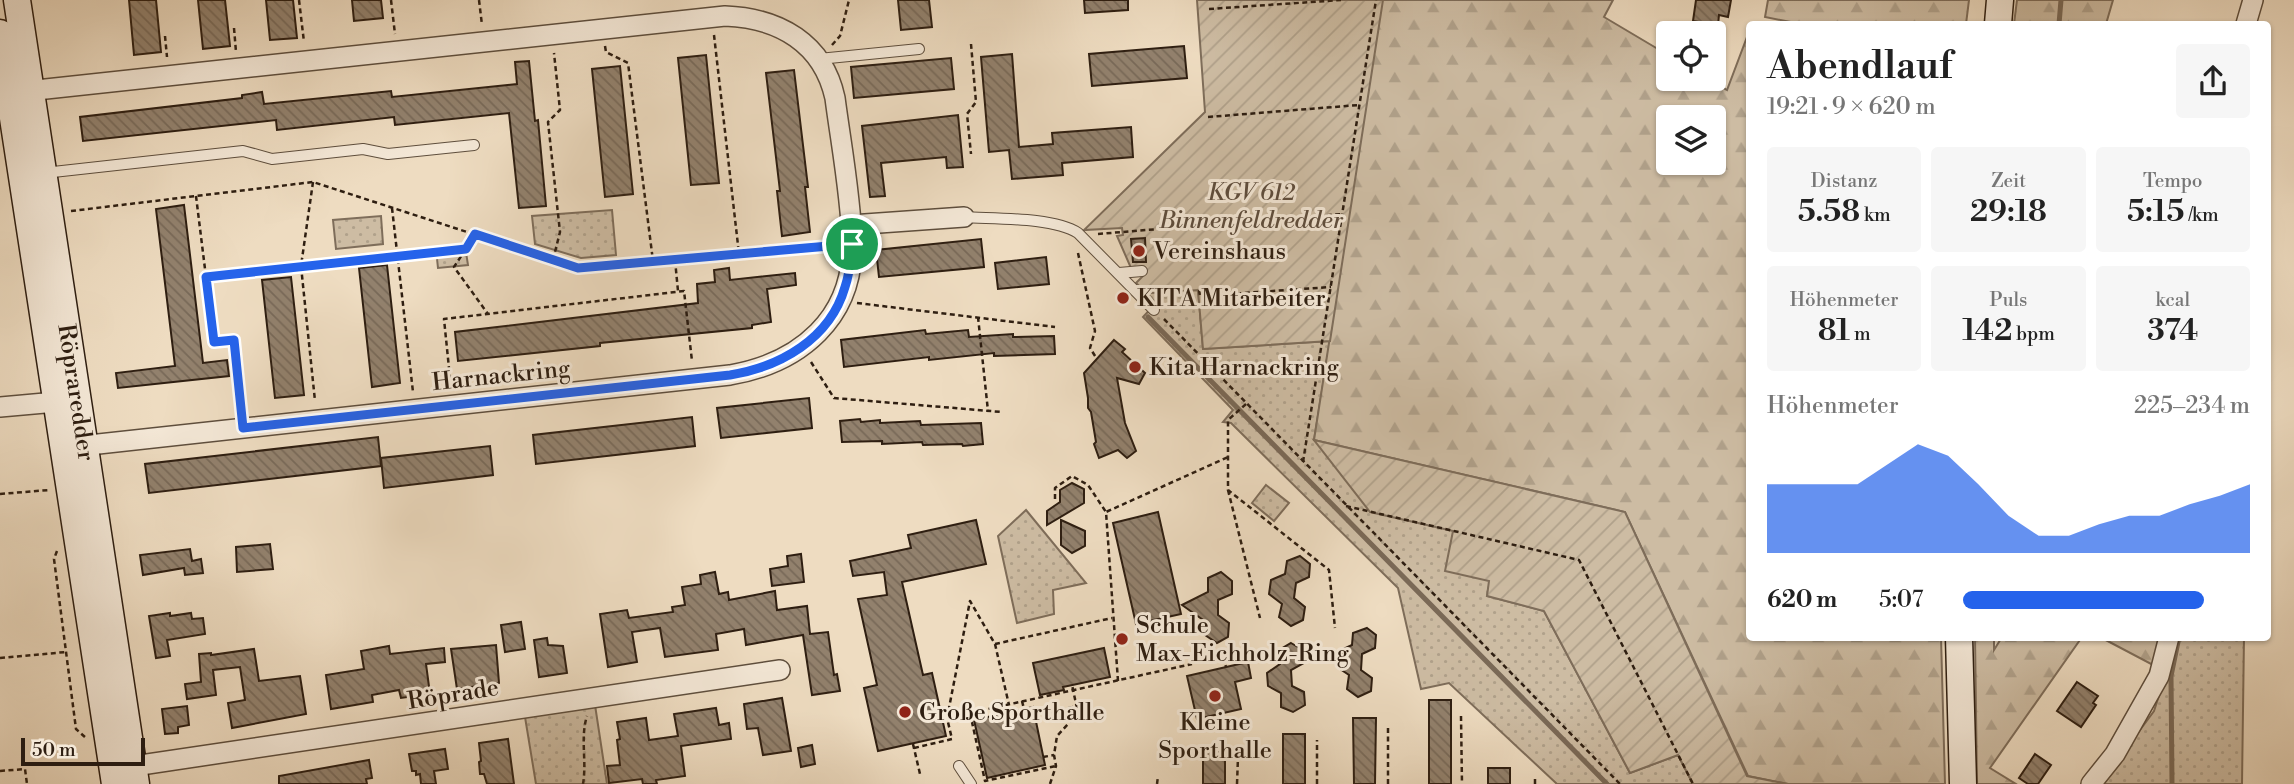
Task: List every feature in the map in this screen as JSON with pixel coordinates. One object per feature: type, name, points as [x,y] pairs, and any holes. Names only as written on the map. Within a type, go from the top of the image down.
[{"type":"street","name":"Röpraredder","points":[[17,0],[20,92],[56,402],[74,447]]},
{"type":"street","points":[[1998,21],[2000,0]]},
{"type":"street","points":[[2247,21],[2253,0]]},
{"type":"street","name":"Harnackring","points":[[20,92],[712,17],[749,18],[775,26],[798,39],[819,59],[830,80],[835,98],[852,234],[850,266],[840,301],[822,327],[801,348],[775,363],[758,369],[694,379],[74,447]]},
{"type":"street","name":"Röpraredder","points":[[0,33],[44,173],[74,447],[128,778]]},
{"type":"street","points":[[852,234],[922,215],[935,202]]},
{"type":"street","points":[[907,220],[964,217]]},
{"type":"street","points":[[0,407],[56,402]]},
{"type":"street","points":[[1959,641],[1963,784]]},
{"type":"street","points":[[2091,784],[2115,754],[2159,676],[2168,641]]},
{"type":"street","name":"Röprade","points":[[128,778],[586,699],[780,670]]},
{"type":"lane","points":[[819,59],[919,49]]},
{"type":"lane","points":[[44,173],[243,151],[272,159],[363,149],[388,154],[474,145]]},
{"type":"lane","points":[[964,217],[1059,224],[1076,231],[1148,306]]},
{"type":"lane","points":[[1115,273],[1142,271]]},
{"type":"lane","points":[[958,766],[971,784]]},
{"type":"path","points":[[299,0],[306,61]]},
{"type":"path","points":[[391,0],[397,51]]},
{"type":"path","points":[[479,0],[484,42]]},
{"type":"path","points":[[819,59],[840,36],[849,0]]},
{"type":"path","points":[[1209,9],[1341,0]]},
{"type":"path","points":[[1303,462],[1376,0]]},
{"type":"path","points":[[712,17],[739,254]]},
{"type":"path","points":[[234,27],[238,69]]},
{"type":"path","points":[[604,29],[606,52],[628,63],[653,261]]},
{"type":"path","points":[[551,35],[560,110],[548,122],[560,232],[554,260]]},
{"type":"path","points":[[165,36],[169,76]]},
{"type":"path","points":[[971,44],[976,102],[967,114],[971,155]]},
{"type":"path","points":[[1208,117],[1359,105]]},
{"type":"path","points":[[50,213],[313,182],[578,268],[739,254],[852,234]]},
{"type":"path","points":[[313,182],[301,266],[317,420]]},
{"type":"path","points":[[196,196],[214,342],[234,340],[243,428]]},
{"type":"path","points":[[393,208],[415,409]]},
{"type":"path","points":[[1081,236],[1342,214]]},
{"type":"path","points":[[475,234],[454,267],[488,314]]},
{"type":"path","points":[[206,277],[466,249]]},
{"type":"path","points":[[1078,253],[1096,331],[1090,348],[1097,359]]},
{"type":"path","points":[[675,260],[678,292]]},
{"type":"path","points":[[1199,290],[1200,296],[1331,287]]},
{"type":"path","points":[[453,405],[443,319],[684,291],[694,379]]},
{"type":"path","points":[[840,301],[1055,327]]},
{"type":"path","points":[[1148,306],[1620,784]]},
{"type":"path","points":[[978,317],[988,411]]},
{"type":"path","points":[[801,348],[834,398],[1002,412]]},
{"type":"path","points":[[1246,404],[1228,420],[1228,489],[1260,618]]},
{"type":"path","points":[[1106,512],[1228,457]]},
{"type":"path","points":[[1055,499],[1055,488],[1072,476],[1088,485],[1106,512],[1118,681]]},
{"type":"path","points":[[0,495],[53,489]]},
{"type":"path","points":[[1228,489],[1329,570],[1335,628]]},
{"type":"path","points":[[1346,506],[1579,560],[1693,784]]},
{"type":"path","points":[[920,774],[914,746],[952,739],[947,718],[970,601],[995,644],[1009,705]]},
{"type":"path","points":[[995,644],[1112,618]]},
{"type":"path","points":[[0,659],[66,652]]},
{"type":"path","points":[[1223,657],[1226,667]]},
{"type":"path","points":[[947,718],[1192,664]]},
{"type":"path","points":[[1050,784],[1056,766],[1054,755],[1057,736],[1078,713],[1072,685]]},
{"type":"path","points":[[583,784],[584,727],[588,712],[586,699]]},
{"type":"path","points":[[1022,702],[1024,709]]},
{"type":"path","points":[[1035,716],[1077,706]]},
{"type":"path","points":[[970,713],[985,781],[1056,766]]},
{"type":"path","points":[[1461,716],[1462,784]]},
{"type":"path","points":[[1388,725],[1388,784]]},
{"type":"path","points":[[1317,740],[1317,784]]},
{"type":"path","points":[[1043,757],[1054,755]]},
{"type":"path","points":[[1237,784],[1238,757]]},
{"type":"path","points":[[0,771],[25,769],[27,784]]},
{"type":"path","points":[[1157,784],[1158,776]]},
{"type":"path","points":[[1535,776],[1535,784]]},
{"type":"green space","name":"KGV 612 Binnenfeldredder","points":[[1197,0],[1383,0],[1330,341],[1203,349],[1198,290],[1147,293],[1136,283],[1143,276],[1131,268],[1117,236],[1123,235],[1122,228],[1084,230],[1205,112]]},
{"type":"green space","points":[[1382,0],[1613,0],[1604,17],[1656,48],[1656,91],[1726,91],[1746,40],[1746,641],[1941,641],[1945,784],[1788,784],[1748,776],[1625,512],[1314,440]]},
{"type":"green space","points":[[1768,0],[1969,0],[1966,21],[1786,21],[1765,17]]},
{"type":"green space","points":[[2017,0],[2113,0],[2107,21],[2014,21]]},
{"type":"green space","points":[[612,210],[616,255],[581,258],[535,244],[532,216]]},
{"type":"green space","points":[[381,216],[383,244],[336,249],[333,220]]},
{"type":"green space","points":[[465,246],[468,265],[438,268],[436,249]]},
{"type":"green space","points":[[1198,290],[1203,349],[1330,341],[1314,440],[1453,531],[1490,581],[1487,596],[1544,611],[1630,773],[1678,755],[1693,784],[1557,784],[1449,683],[1421,689],[1398,588],[1231,423],[1223,422],[1233,410],[1143,317],[1156,303],[1147,293]]},
{"type":"green space","points":[[1314,440],[1625,512],[1747,776],[1788,784],[1693,784],[1678,755],[1630,773],[1544,611],[1487,596],[1489,581],[1445,571],[1453,531],[1370,512]]},
{"type":"green space","points":[[1266,485],[1289,503],[1274,521],[1252,503]]},
{"type":"green space","points":[[1026,510],[1086,583],[1053,590],[1054,614],[1017,623],[998,536]]},
{"type":"green space","points":[[1975,641],[1994,641],[1994,650],[2000,641],[2079,641],[1990,768],[2016,784],[1977,784]]},
{"type":"green space","points":[[2108,641],[2158,641],[2153,665]]},
{"type":"green space","points":[[2177,641],[2244,641],[2242,784],[2100,784],[2154,711]]},
{"type":"green space","points":[[595,705],[607,784],[536,784],[525,717]]},
{"type":"building","points":[[129,0],[156,0],[161,52],[134,55]]},
{"type":"building","points":[[198,0],[225,0],[230,46],[203,49]]},
{"type":"building","points":[[266,0],[293,0],[297,38],[270,40]]},
{"type":"building","points":[[352,0],[381,0],[383,18],[354,21]]},
{"type":"building","points":[[898,0],[929,0],[932,27],[901,30]]},
{"type":"building","points":[[1084,0],[1128,0],[1128,10],[1085,13]]},
{"type":"building","points":[[1696,0],[1731,0],[1728,17],[1719,15],[1718,21],[1693,21]]},
{"type":"building","points":[[1184,46],[1187,78],[1092,86],[1089,54]]},
{"type":"building","points":[[1012,54],[1019,147],[1053,144],[1052,133],[1131,127],[1133,157],[1062,163],[1063,175],[1012,179],[1009,150],[989,152],[981,57]]},
{"type":"building","points":[[706,55],[719,183],[691,185],[678,58]]},
{"type":"building","points":[[951,58],[954,89],[854,98],[851,67]]},
{"type":"building","points":[[529,61],[546,206],[519,208],[509,113],[395,125],[394,117],[277,130],[276,120],[83,141],[80,117],[242,98],[242,95],[262,92],[264,104],[391,91],[392,97],[517,84],[515,62]]},
{"type":"building","points":[[620,66],[633,194],[605,197],[592,69]]},
{"type":"building","points":[[794,70],[808,187],[805,187],[810,232],[782,236],[777,191],[780,191],[766,73]]},
{"type":"building","points":[[958,115],[963,167],[947,168],[946,157],[881,163],[885,196],[870,197],[862,126]]},
{"type":"building","points":[[184,205],[203,363],[227,360],[229,376],[118,388],[116,373],[175,366],[156,209]]},
{"type":"building","name":"Vereinshaus","points":[[1145,238],[1146,262],[1133,262],[1131,239]]},
{"type":"building","points":[[981,239],[984,267],[879,277],[876,250]]},
{"type":"building","points":[[1046,257],[1049,284],[998,289],[995,263]]},
{"type":"building","points":[[387,265],[400,383],[372,387],[359,268]]},
{"type":"building","points":[[729,268],[730,280],[795,273],[796,285],[767,289],[771,322],[752,325],[752,328],[458,361],[455,332],[698,303],[697,284],[715,282],[714,270]]},
{"type":"building","points":[[291,277],[304,395],[275,398],[262,280]]},
{"type":"building","points":[[925,330],[926,334],[968,330],[969,337],[1013,334],[1013,337],[1054,336],[1055,354],[994,356],[994,353],[929,360],[929,357],[844,367],[841,340]]},
{"type":"building","points":[[1114,340],[1125,349],[1122,352],[1145,373],[1139,384],[1117,378],[1125,423],[1136,451],[1127,458],[1118,450],[1099,458],[1094,444],[1096,442],[1084,373]]},
{"type":"building","points":[[809,398],[812,428],[721,438],[717,408]]},
{"type":"building","points":[[692,417],[695,446],[536,464],[533,435]]},
{"type":"building","points":[[860,419],[861,422],[880,420],[880,423],[920,421],[921,425],[981,423],[983,444],[963,446],[923,445],[922,442],[842,442],[840,421]]},
{"type":"building","points":[[378,437],[381,466],[149,493],[145,464]]},
{"type":"building","points":[[490,446],[493,475],[384,488],[381,458]]},
{"type":"building","points":[[1072,483],[1084,489],[1084,503],[1047,525],[1047,511],[1060,502],[1060,490]]},
{"type":"building","points":[[1158,512],[1181,614],[1136,624],[1113,523]]},
{"type":"building","points":[[976,520],[986,564],[902,582],[923,675],[932,673],[946,736],[878,751],[864,688],[877,685],[858,599],[887,595],[884,572],[853,576],[850,561],[911,548],[908,535]]},
{"type":"building","points":[[1061,520],[1085,531],[1085,546],[1072,553],[1061,545]]},
{"type":"building","points":[[270,544],[273,569],[237,572],[236,547]]},
{"type":"building","points":[[190,549],[192,561],[201,559],[203,573],[185,575],[184,568],[143,575],[140,555]]},
{"type":"building","points":[[801,554],[804,582],[772,586],[770,569],[788,566],[787,556]]},
{"type":"building","points":[[1300,556],[1310,564],[1309,577],[1296,583],[1294,598],[1305,607],[1303,620],[1291,626],[1279,617],[1282,604],[1269,594],[1271,580],[1285,574],[1287,561]]},
{"type":"building","points":[[715,572],[719,594],[728,592],[729,600],[775,591],[777,610],[807,606],[810,634],[828,632],[834,675],[837,674],[840,691],[812,695],[803,635],[746,645],[744,629],[716,634],[718,650],[665,657],[660,628],[632,632],[637,662],[608,667],[600,614],[627,610],[629,618],[673,612],[672,607],[685,605],[682,587],[701,584],[700,575]]},
{"type":"building","points":[[1221,572],[1232,581],[1232,594],[1218,600],[1218,615],[1229,623],[1228,637],[1217,643],[1205,635],[1206,622],[1182,605],[1208,592],[1208,578]]},
{"type":"building","points":[[170,613],[170,616],[191,613],[192,619],[203,618],[205,634],[167,640],[170,656],[156,658],[149,616]]},
{"type":"building","points":[[521,622],[525,649],[505,652],[501,625]]},
{"type":"building","points":[[1367,628],[1376,635],[1375,648],[1362,654],[1361,670],[1372,678],[1371,691],[1358,697],[1347,689],[1349,675],[1337,667],[1337,652],[1352,645],[1353,633]]},
{"type":"building","points":[[547,638],[548,645],[563,646],[567,673],[539,677],[534,640]]},
{"type":"building","points":[[1291,643],[1303,650],[1304,663],[1291,670],[1292,686],[1304,692],[1305,705],[1293,712],[1281,707],[1281,693],[1268,686],[1267,673],[1280,664],[1279,650]]},
{"type":"building","points":[[496,645],[499,683],[457,689],[451,649]]},
{"type":"building","points":[[389,646],[390,654],[444,648],[445,662],[426,664],[430,694],[401,698],[399,690],[372,695],[373,702],[331,709],[326,675],[364,669],[361,651]]},
{"type":"building","points":[[1104,648],[1110,677],[1040,695],[1033,663]]},
{"type":"building","points":[[254,649],[259,681],[300,676],[306,714],[232,728],[228,703],[245,700],[240,667],[213,670],[216,695],[187,699],[185,684],[201,682],[199,654]]},
{"type":"building","name":"Kleine Sporthalle","points":[[1248,662],[1251,678],[1235,682],[1241,709],[1197,719],[1187,676]]},
{"type":"building","points":[[2077,682],[2098,696],[2093,703],[2096,705],[2081,727],[2057,711]]},
{"type":"building","points":[[782,698],[791,751],[763,755],[758,728],[747,729],[744,704]]},
{"type":"building","points":[[1429,700],[1451,700],[1451,784],[1429,784]]},
{"type":"building","points":[[187,706],[189,725],[178,727],[178,733],[165,734],[162,709]]},
{"type":"building","points":[[1033,707],[1045,765],[987,778],[974,720]]},
{"type":"building","points":[[716,708],[719,725],[729,723],[731,739],[681,746],[685,776],[656,780],[657,784],[643,784],[642,779],[609,783],[607,766],[620,765],[617,722],[646,718],[649,740],[678,736],[674,714]]},
{"type":"building","points":[[1353,718],[1376,718],[1375,784],[1354,784]]},
{"type":"building","points":[[1283,734],[1305,734],[1305,784],[1283,784]]},
{"type":"building","points":[[508,739],[514,784],[487,784],[484,774],[480,774],[479,743]]},
{"type":"building","points":[[812,745],[815,764],[801,767],[798,748]]},
{"type":"building","points":[[445,749],[448,769],[434,771],[436,784],[421,784],[420,774],[416,775],[416,771],[412,771],[409,754]]},
{"type":"building","points":[[1203,752],[1225,752],[1225,784],[1203,784]]},
{"type":"building","points":[[2035,754],[2051,765],[2038,784],[2028,784],[2019,778]]},
{"type":"building","points":[[369,760],[372,778],[366,779],[367,784],[279,784],[279,776]]},
{"type":"building","points":[[1488,768],[1510,768],[1510,784],[1488,784]]},
{"type":"waterway","points":[[2059,21],[2061,0]]},
{"type":"waterway","points":[[1148,317],[1607,784]]},
{"type":"waterway","points":[[2172,784],[2171,676],[2178,641]]},
{"type":"place","name":"Vereinshaus","points":[[1139,251]]},
{"type":"place","name":"KITA Mitarbeiter","points":[[1123,298]]},
{"type":"place","name":"Kita Harnackring","points":[[1135,367]]},
{"type":"place","name":"Schule Max-Eichholz-Ring","points":[[1122,639]]},
{"type":"place","name":"Kleine Sporthalle","points":[[1215,696]]},
{"type":"place","name":"Große Sporthalle","points":[[905,712]]},
{"type":"route","points":[[475,234],[578,268],[852,244],[846,287],[834,313],[797,352],[758,369],[730,375],[243,428],[234,340],[214,342],[206,277],[466,249],[475,234]]}]
